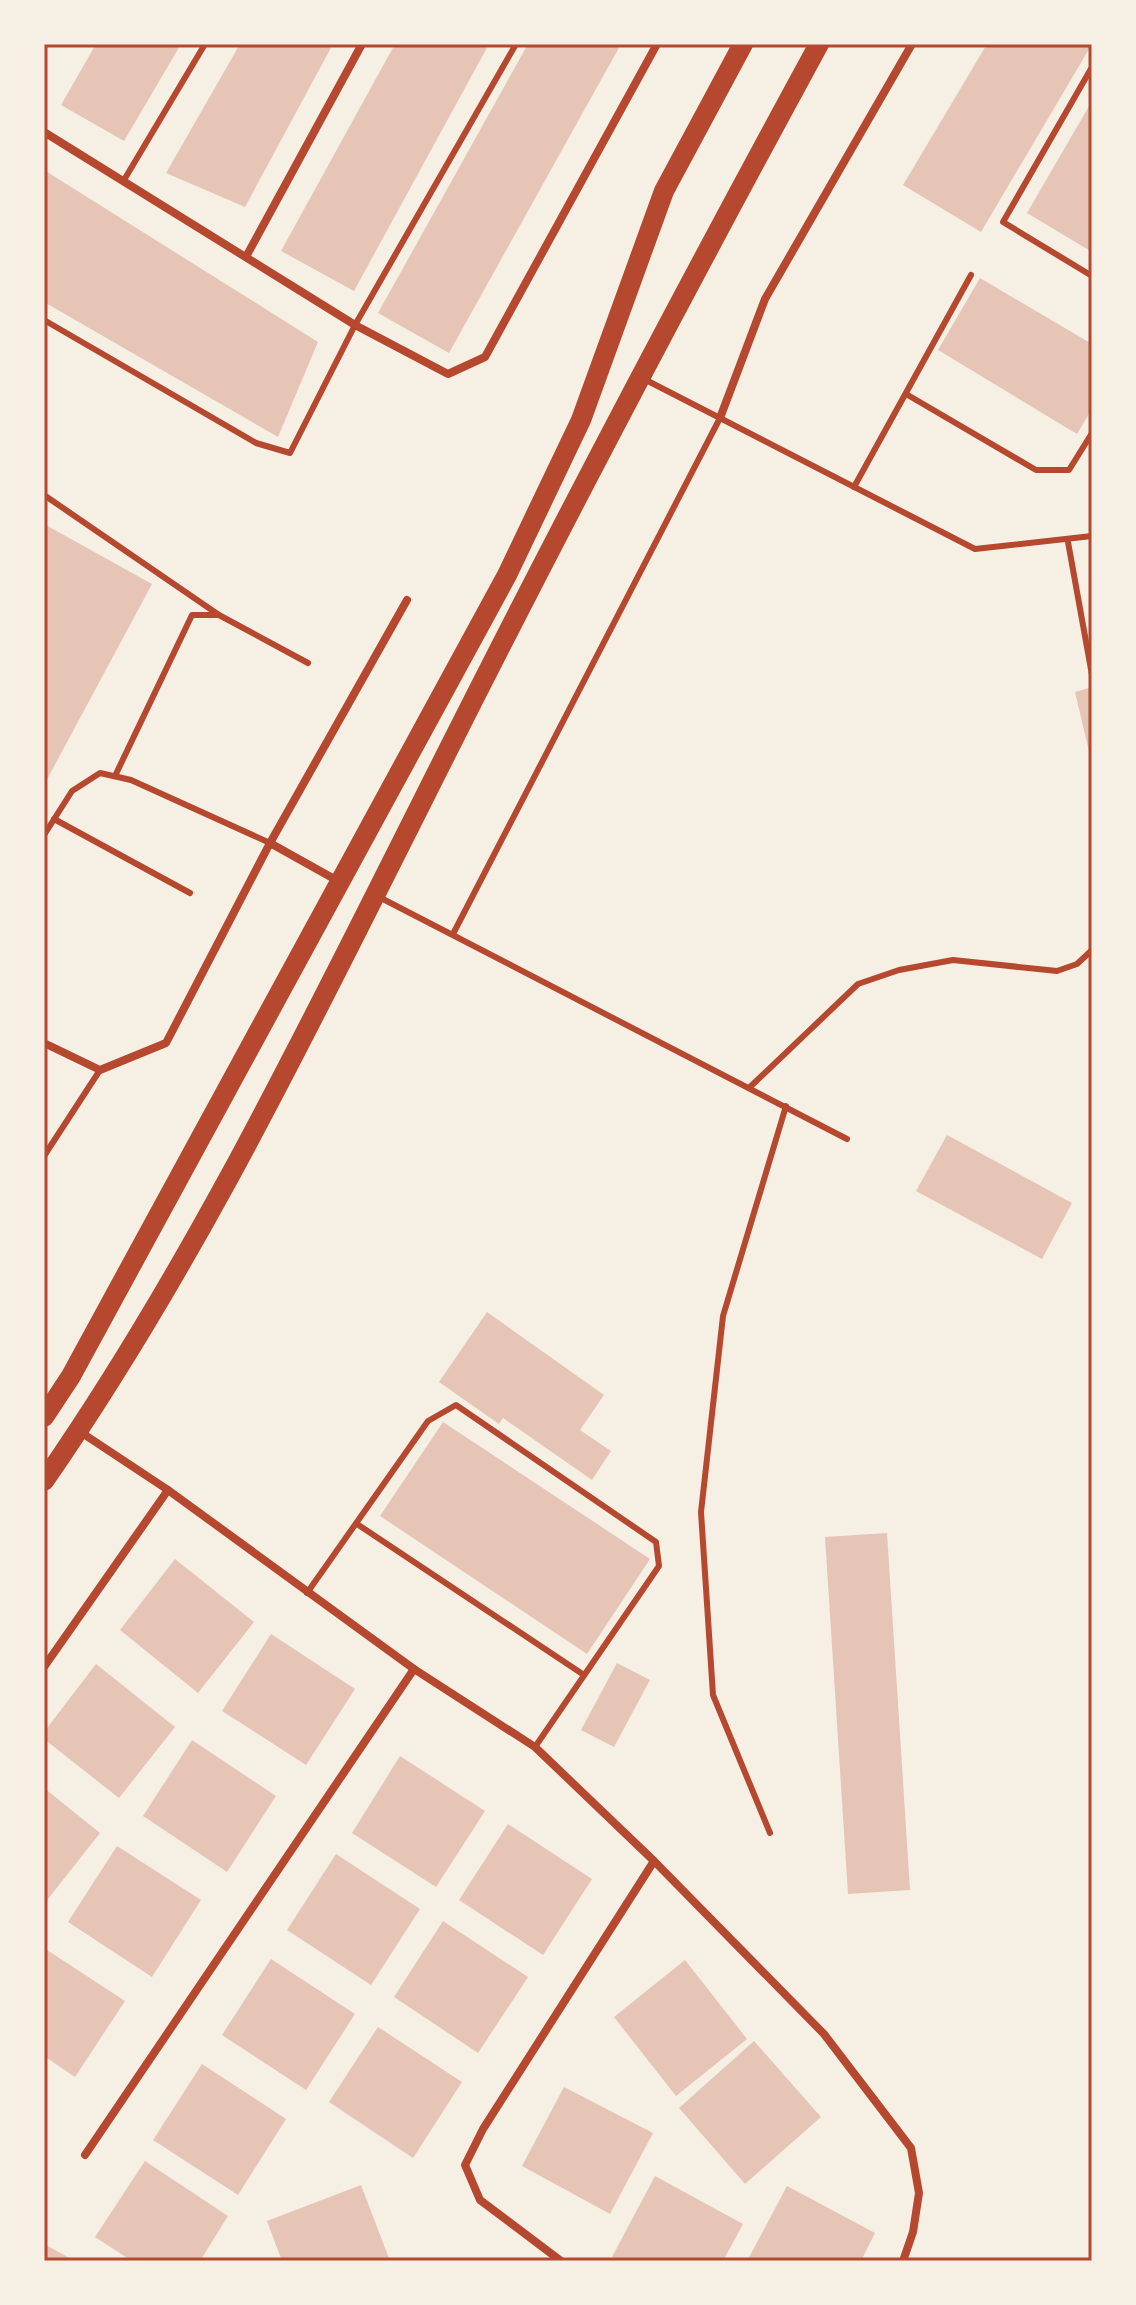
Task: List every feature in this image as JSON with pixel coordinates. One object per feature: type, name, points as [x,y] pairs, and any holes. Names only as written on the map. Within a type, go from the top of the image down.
[{"type":"main road","points":[[44,1417],[78,1362],[514,561],[581,420],[664,191],[743,44]]},
{"type":"main road","points":[[44,1481],[163,1296],[376,896],[641,377],[819,44]]},
{"type":"street","points":[[247,255],[362,44]]},
{"type":"street","points":[[44,132],[247,255],[355,325],[448,374],[485,357],[657,44]]},
{"type":"street","points":[[720,418],[765,299],[912,44]]},
{"type":"street","points":[[44,1043],[100,1070],[166,1043],[270,843],[407,600]]},
{"type":"street","points":[[270,843],[339,881]]},
{"type":"street","points":[[79,1431],[168,1490],[414,1669],[535,1747],[654,1861],[824,2034],[911,2148],[919,2193],[913,2232],[903,2261]]},
{"type":"street","points":[[44,1667],[168,1490]]},
{"type":"street","points":[[85,2155],[414,1669]]},
{"type":"street","points":[[561,2261],[480,2200],[465,2165],[483,2129],[654,1861]]},
{"type":"lane","points":[[124,180],[205,44]]},
{"type":"lane","points":[[44,320],[256,443],[290,453],[355,325],[516,44]]},
{"type":"lane","points":[[1092,67],[1003,222],[1092,276]]},
{"type":"lane","points":[[854,487],[971,275]]},
{"type":"lane","points":[[641,377],[975,549],[1068,542],[1092,536]]},
{"type":"lane","points":[[906,394],[1036,470],[1069,470],[1092,433]]},
{"type":"lane","points":[[453,934],[720,418]]},
{"type":"lane","points":[[44,495],[219,615],[308,663]]},
{"type":"lane","points":[[1068,542],[1092,675]]},
{"type":"lane","points":[[115,776],[192,615],[219,615]]},
{"type":"lane","points":[[44,835],[72,791],[100,773],[115,776],[270,843]]},
{"type":"lane","points":[[54,819],[190,893]]},
{"type":"lane","points":[[376,896],[847,1139]]},
{"type":"lane","points":[[750,1087],[858,984],[899,970],[953,960],[1057,971],[1077,964],[1092,950]]},
{"type":"lane","points":[[44,1156],[100,1070]]},
{"type":"lane","points":[[770,1833],[713,1695],[701,1512],[723,1316],[786,1106]]},
{"type":"lane","points":[[307,1593],[428,1421],[456,1405],[656,1542],[659,1566],[535,1747]]},
{"type":"lane","points":[[357,1524],[584,1675]]},
{"type":"building","points":[[96,44],[181,44],[124,141],[61,105]]},
{"type":"building","points":[[240,44],[333,44],[245,207],[166,173]]},
{"type":"building","points":[[395,44],[489,44],[354,291],[281,251]]},
{"type":"building","points":[[528,44],[621,44],[449,353],[378,313]]},
{"type":"building","points":[[987,44],[1092,44],[981,232],[903,185]]},
{"type":"building","points":[[1092,101],[1092,252],[1027,213]]},
{"type":"building","points":[[44,170],[318,342],[278,437],[44,302]]},
{"type":"building","points":[[980,278],[1092,344],[1092,409],[1077,434],[938,350]]},
{"type":"building","points":[[44,524],[152,584],[44,785]]},
{"type":"building","points":[[1092,687],[1092,760],[1091,760],[1075,692]]},
{"type":"building","points":[[947,1135],[1072,1203],[1042,1259],[916,1191]]},
{"type":"building","points":[[487,1312],[604,1395],[580,1430],[611,1451],[592,1480],[503,1418],[499,1424],[439,1382]]},
{"type":"building","points":[[443,1422],[650,1559],[587,1654],[380,1516]]},
{"type":"building","points":[[887,1533],[910,1890],[848,1894],[825,1537]]},
{"type":"building","points":[[175,1559],[254,1622],[198,1693],[120,1630]]},
{"type":"building","points":[[271,1634],[355,1689],[306,1765],[222,1711]]},
{"type":"building","points":[[617,1663],[650,1680],[614,1747],[581,1730]]},
{"type":"building","points":[[96,1664],[175,1727],[119,1798],[44,1739],[44,1732]]},
{"type":"building","points":[[192,1740],[276,1796],[227,1872],[143,1816]]},
{"type":"building","points":[[400,1756],[485,1811],[436,1887],[352,1833]]},
{"type":"building","points":[[44,1788],[100,1833],[44,1904]]},
{"type":"building","points":[[508,1824],[592,1879],[543,1955],[459,1900]]},
{"type":"building","points":[[117,1846],[201,1900],[152,1977],[68,1922]]},
{"type":"building","points":[[336,1854],[420,1909],[371,1985],[287,1930]]},
{"type":"building","points":[[443,1921],[528,1977],[478,2053],[394,1997]]},
{"type":"building","points":[[44,1948],[125,2001],[75,2077],[44,2056]]},
{"type":"building","points":[[271,1959],[355,2014],[306,2090],[222,2035]]},
{"type":"building","points":[[685,1960],[747,2039],[676,2096],[614,2017]]},
{"type":"building","points":[[378,2027],[462,2082],[413,2158],[329,2102]]},
{"type":"building","points":[[754,2041],[821,2117],[745,2184],[679,2108]]},
{"type":"building","points":[[202,2064],[286,2119],[238,2195],[153,2140]]},
{"type":"building","points":[[564,2087],[653,2133],[610,2214],[522,2166]]},
{"type":"building","points":[[145,2161],[228,2216],[200,2261],[132,2261],[95,2237]]},
{"type":"building","points":[[655,2176],[743,2224],[723,2261],[620,2261],[612,2257]]},
{"type":"building","points":[[361,2185],[390,2261],[282,2261],[267,2221]]},
{"type":"building","points":[[787,2186],[875,2233],[861,2261],[747,2261]]},
{"type":"building","points":[[44,2244],[75,2261],[44,2261]]}]
